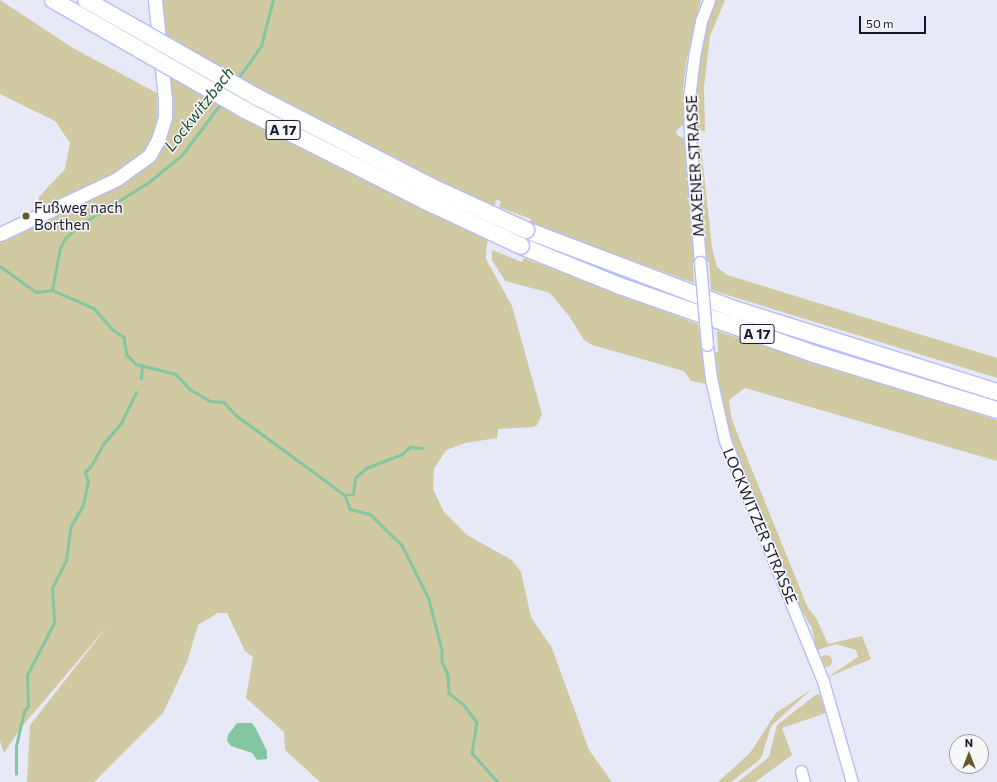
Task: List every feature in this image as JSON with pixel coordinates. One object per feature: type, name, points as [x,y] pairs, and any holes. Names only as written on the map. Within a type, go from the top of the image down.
[{"type":"highway","name":"A 17","points":[[53,0],[244,110],[425,201],[521,246],[620,286],[814,354],[997,410]]},
{"type":"highway","name":"A 17","points":[[86,0],[263,100],[428,185],[526,230],[730,308],[997,392]]},
{"type":"main road","points":[[0,234],[117,179],[149,156],[158,140],[165,117],[165,98],[155,0]]},
{"type":"street","name":"MAXENER STRASSE","points":[[700,262],[690,138],[689,98],[695,50],[709,0]]},
{"type":"street","name":"LOCKWITZER STRASSE","points":[[700,262],[714,390],[725,441],[818,667],[839,731],[852,782]]},
{"type":"street","points":[[801,771],[804,782]]},
{"type":"shaded area","points":[[0,0],[73,48],[157,93],[158,115],[154,135],[147,149],[116,175],[38,213],[35,206],[37,199],[65,169],[70,143],[55,121],[0,94]]},
{"type":"shaded area","points":[[161,0],[701,0],[687,58],[683,90],[683,125],[676,131],[677,135],[685,139],[695,263],[693,263],[694,283],[529,223],[531,219],[499,207],[501,201],[496,200],[486,250],[486,259],[512,306],[542,414],[537,425],[533,427],[498,429],[497,438],[465,443],[446,450],[434,469],[433,489],[444,512],[467,535],[512,560],[521,572],[531,617],[552,648],[589,750],[612,782],[320,782],[285,750],[284,732],[246,698],[253,657],[245,651],[227,613],[218,613],[198,625],[187,662],[163,713],[94,782],[27,782],[30,725],[110,623],[20,729],[4,753],[0,741],[0,240],[39,221],[162,143]]},
{"type":"shaded area","points":[[713,0],[725,0],[710,36],[704,87],[705,132],[694,127],[693,100],[704,26]]},
{"type":"shaded area","points":[[701,146],[712,248],[717,267],[727,275],[997,358],[997,378],[711,290],[709,262],[705,262],[695,150]]},
{"type":"shaded area","points":[[492,250],[522,262],[524,258],[698,324],[707,384],[691,381],[684,371],[592,345],[584,340],[569,316],[550,293],[505,281],[492,260]]},
{"type":"shaded area","points":[[717,331],[997,420],[997,461],[745,388],[729,400],[731,416],[737,433],[808,608],[816,618],[828,644],[862,636],[871,659],[828,677],[858,657],[856,650],[836,644],[817,650],[816,648],[812,628],[797,603],[735,454],[726,426],[714,353],[718,352]]},
{"type":"shaded area","points":[[824,655],[828,655],[832,661],[828,667],[824,667],[820,663],[820,659]]},
{"type":"shaded area","points":[[812,689],[771,726],[762,756],[757,762],[731,782],[718,782],[750,753],[776,713]]},
{"type":"shaded area","points":[[817,694],[820,695],[826,713],[782,728],[792,755],[755,782],[738,782],[769,757],[777,725]]},
{"type":"shaded area","points":[[237,723],[252,723],[267,751],[267,759],[257,760],[252,753],[231,746],[227,741],[228,735]]},
{"type":"waterway","name":"Lockwitzbach","points":[[237,80],[261,46],[273,0]]},
{"type":"waterway","name":"Lockwitzbach","points":[[0,266],[36,292],[52,290],[60,248],[64,240],[78,226],[149,182],[182,155],[222,102]]},
{"type":"waterway","points":[[52,290],[94,308],[113,330],[124,337],[127,355],[136,364],[176,374],[190,389],[210,401],[224,402],[236,415],[345,495],[350,509],[370,514],[402,545],[429,599],[442,650],[442,661],[448,675],[449,693],[464,705],[477,722],[472,753],[498,782]]},
{"type":"waterway","points":[[141,379],[142,365]]},
{"type":"waterway","points":[[16,774],[16,746],[24,711],[28,706],[27,675],[54,623],[52,588],[66,560],[71,526],[83,505],[88,482],[85,472],[91,466],[103,444],[121,423],[136,392]]},
{"type":"waterway","points":[[345,495],[353,495],[355,478],[366,468],[402,454],[410,447],[422,448]]},
{"type":"place","name":"Fußweg nach Borthen","points":[[26,216]]}]
